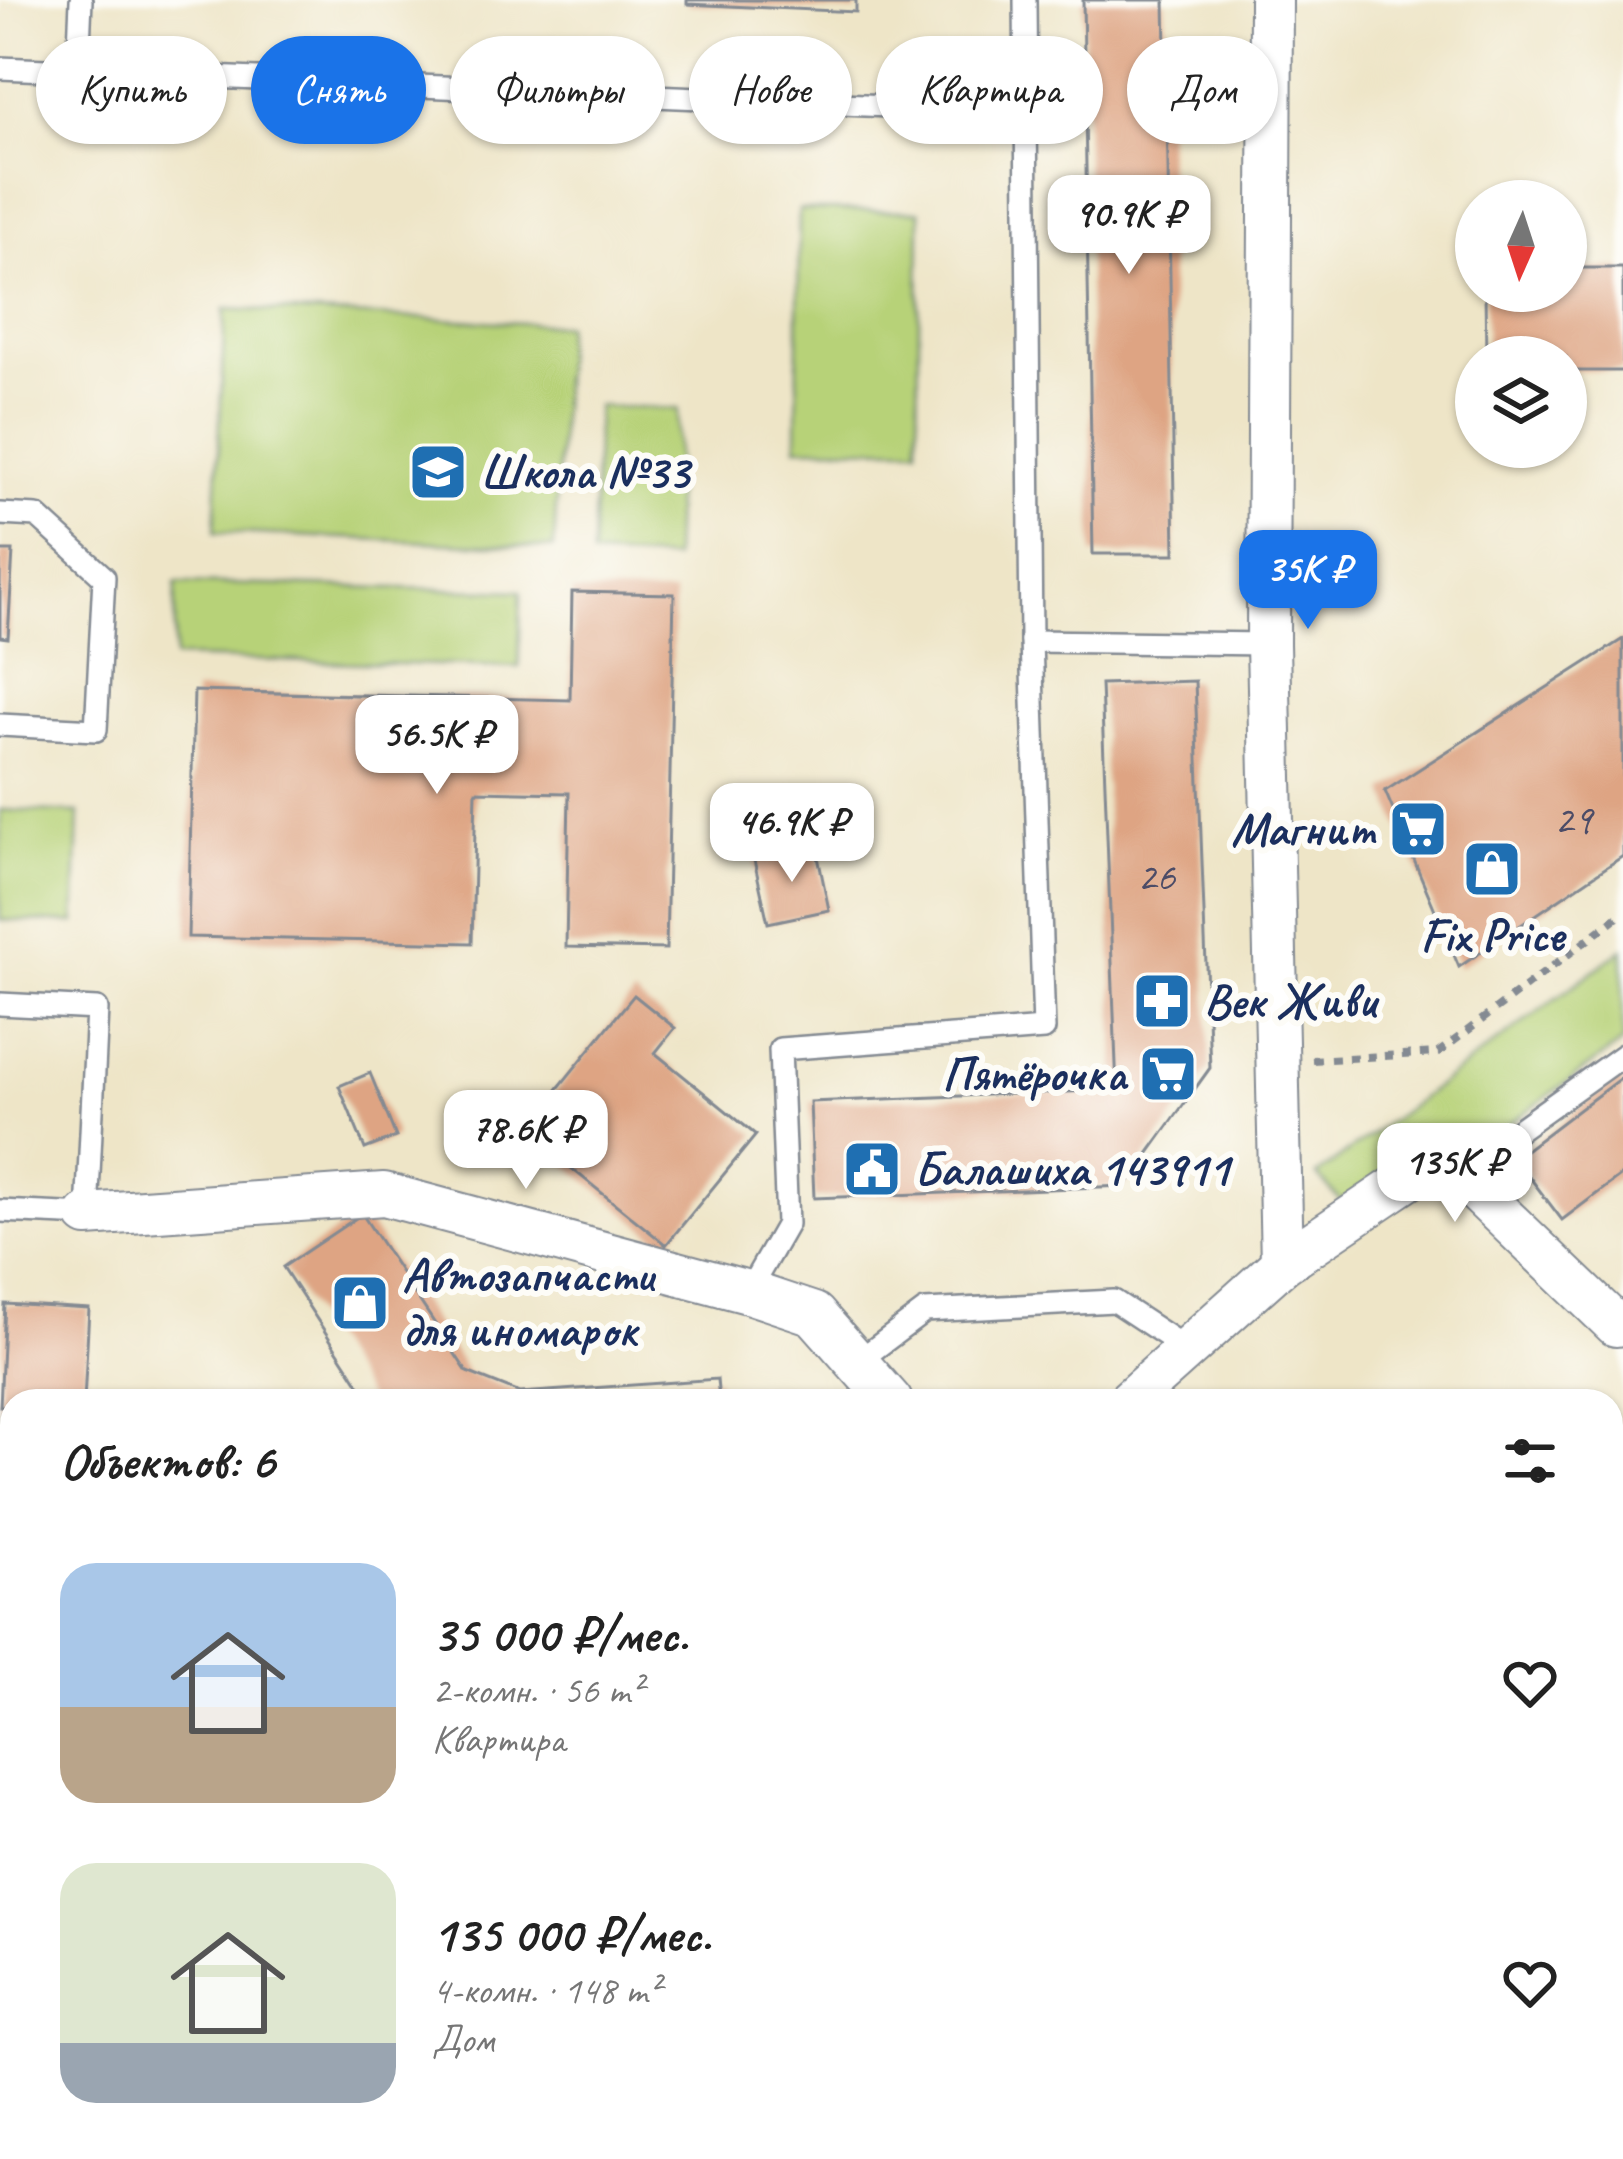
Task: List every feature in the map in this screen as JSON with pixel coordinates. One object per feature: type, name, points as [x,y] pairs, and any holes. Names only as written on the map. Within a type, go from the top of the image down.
[{"type":"street","points":[[1271,0],[1268,644],[1282,1264]]},
{"type":"street","points":[[1142,1389],[1282,1264],[1441,1157],[1616,1325]]},
{"type":"street","points":[[87,1215],[384,1194],[814,1314],[881,1389]]},
{"type":"lane","points":[[79,36],[81,0]]},
{"type":"lane","points":[[1025,0],[1026,36]]},
{"type":"lane","points":[[0,68],[36,69]]},
{"type":"lane","points":[[227,77],[876,105]]},
{"type":"lane","points":[[748,1292],[787,1224],[780,1049],[1044,1029],[1031,641],[1027,144]]},
{"type":"lane","points":[[0,514],[37,516],[104,577],[96,730],[0,724]]},
{"type":"lane","points":[[1031,641],[1268,644]]},
{"type":"lane","points":[[0,1004],[98,1009],[87,1215],[0,1210]]},
{"type":"lane","points":[[1458,1173],[1623,1055]]},
{"type":"lane","points":[[857,1362],[925,1311],[1114,1301],[1187,1349]]},
{"type":"path","points":[[1277,1062],[1438,1053],[1623,913]]},
{"type":"green space","points":[[799,210],[920,211],[918,448],[797,447]]},
{"type":"green space","points":[[225,309],[565,325],[554,548],[215,532]]},
{"type":"green space","points":[[597,406],[678,409],[673,559],[592,556]]},
{"type":"green space","points":[[176,583],[521,591],[519,667],[174,658]]},
{"type":"green space","points":[[0,810],[79,813],[75,923],[0,920]]},
{"type":"green space","points":[[1623,949],[1623,1042],[1461,1159],[1347,1208],[1317,1175]]},
{"type":"building","points":[[687,0],[856,0],[856,12],[687,4]]},
{"type":"building","points":[[1083,0],[1165,0],[1166,36],[1127,36],[1127,144],[1168,144],[1175,554],[1093,554],[1086,144],[1103,144],[1103,36],[1084,36]]},
{"type":"building","points":[[1587,268],[1623,268],[1623,371],[1587,371],[1587,336],[1486,336],[1485,312],[1587,312]]},
{"type":"building","points":[[0,551],[13,551],[8,638],[0,637]]},
{"type":"building","points":[[572,592],[674,594],[666,949],[566,947],[569,793],[476,791],[472,943],[188,937],[194,691],[570,700]]},
{"type":"building","points":[[1623,639],[1623,856],[1459,967],[1385,791]]},
{"type":"building","points":[[1195,681],[1210,1068],[1125,1186],[814,1198],[810,1102],[1117,1090],[1101,684]]},
{"type":"building","points":[[816,847],[829,910],[768,923],[754,860]]},
{"type":"building","points":[[634,995],[675,1028],[655,1053],[756,1135],[666,1245],[524,1130]]},
{"type":"building","points":[[370,1073],[396,1137],[365,1149],[339,1086]]},
{"type":"building","points":[[1623,1076],[1623,1174],[1562,1220],[1515,1158]]},
{"type":"building","points":[[362,1214],[467,1372],[510,1389],[362,1389],[283,1267]]},
{"type":"building","points":[[5,1304],[89,1309],[85,1389],[1,1389]]},
{"type":"building","points":[[717,1379],[718,1389],[576,1389]]},
{"type":"place","name":"Школа №33","points":[[438,472]]},
{"type":"place","name":"Магнит","points":[[1418,829]]},
{"type":"place","name":"Fix Price","points":[[1492,869]]},
{"type":"place","name":"Век Живи","points":[[1162,1001]]},
{"type":"place","name":"Пятёрочка","points":[[1168,1074]]},
{"type":"place","name":"Балашиха 143911","points":[[872,1169]]},
{"type":"place","name":"Автозапчасти для иномарок","points":[[360,1303]]}]
